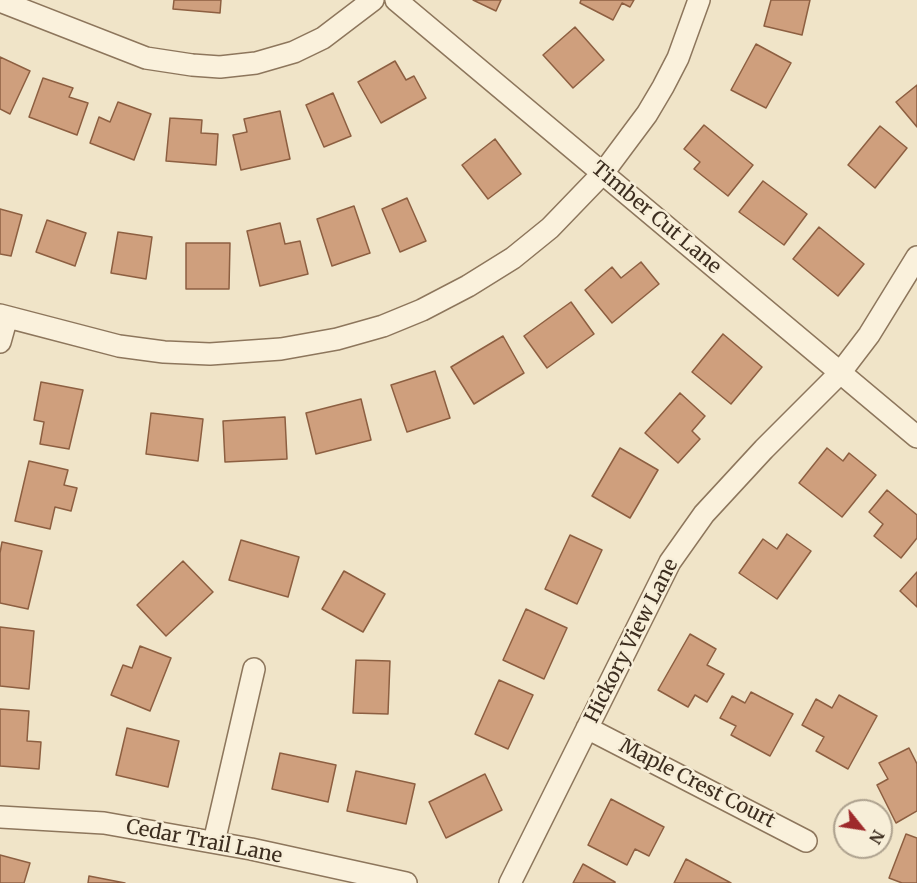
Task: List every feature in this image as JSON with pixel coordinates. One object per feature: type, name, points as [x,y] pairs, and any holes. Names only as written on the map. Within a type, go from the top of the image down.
[{"type":"street","points":[[6,1],[146,58],[220,67],[256,63],[294,52],[323,38],[373,0]]},
{"type":"street","name":"Timber Cut Lane","points":[[396,0],[917,436]]},
{"type":"street","points":[[0,342],[3,316],[119,346],[164,352],[245,353],[337,339],[423,310],[513,258],[550,228],[603,173],[647,114],[663,87],[678,58],[699,0]]},
{"type":"street","name":"Hickory View Lane","points":[[510,883],[670,562],[704,514],[764,449],[840,373],[875,326],[917,257]]},
{"type":"street","points":[[214,842],[254,669]]},
{"type":"street","name":"Maple Crest Court","points":[[587,728],[806,841]]},
{"type":"street","name":"Cedar Trail Lane","points":[[0,817],[104,823],[214,842],[406,883]]},
{"type":"building","points":[[174,0],[221,0],[220,13],[173,9]]},
{"type":"building","points":[[473,0],[501,0],[496,11]]},
{"type":"building","points":[[581,0],[634,0],[630,7],[622,3],[613,20],[580,3]]},
{"type":"building","points":[[771,0],[810,0],[802,35],[764,26]]},
{"type":"building","points":[[575,27],[604,60],[573,88],[543,55]]},
{"type":"building","points":[[756,44],[791,63],[766,108],[731,90]]},
{"type":"building","points":[[0,57],[30,71],[10,114],[0,109]]},
{"type":"building","points":[[395,61],[406,80],[414,76],[426,98],[381,123],[358,82]]},
{"type":"building","points":[[43,78],[73,88],[69,97],[88,103],[77,135],[29,117]]},
{"type":"building","points":[[917,85],[917,127],[896,102]]},
{"type":"building","points":[[333,93],[351,136],[324,147],[306,105]]},
{"type":"building","points":[[118,102],[151,114],[134,160],[90,143],[99,117],[110,122]]},
{"type":"building","points":[[280,111],[290,159],[241,170],[233,135],[247,132],[244,119]]},
{"type":"building","points":[[170,118],[202,120],[201,133],[218,134],[216,165],[166,161]]},
{"type":"building","points":[[704,125],[753,165],[728,196],[694,169],[700,162],[684,149]]},
{"type":"building","points":[[880,126],[907,148],[875,188],[848,165]]},
{"type":"building","points":[[495,139],[521,174],[488,199],[462,165]]},
{"type":"building","points":[[763,181],[807,214],[784,245],[739,212]]},
{"type":"building","points":[[407,198],[426,241],[400,252],[382,209]]},
{"type":"building","points":[[354,206],[370,253],[332,266],[317,219]]},
{"type":"building","points":[[0,209],[22,215],[11,256],[0,254]]},
{"type":"building","points":[[47,220],[86,233],[75,266],[36,252]]},
{"type":"building","points":[[280,223],[285,244],[300,241],[308,274],[260,286],[247,231]]},
{"type":"building","points":[[819,227],[864,264],[838,296],[793,259]]},
{"type":"building","points":[[118,232],[152,237],[146,279],[111,273]]},
{"type":"building","points":[[186,243],[230,243],[229,289],[186,289]]},
{"type":"building","points":[[641,262],[659,284],[612,323],[585,290],[612,267],[621,278]]},
{"type":"building","points":[[571,302],[594,334],[547,368],[524,336]]},
{"type":"building","points":[[723,334],[762,367],[731,404],[692,372]]},
{"type":"building","points":[[503,336],[524,373],[474,404],[451,367]]},
{"type":"building","points":[[435,371],[450,418],[407,432],[391,385]]},
{"type":"building","points":[[41,382],[83,390],[69,449],[40,444],[44,422],[34,420]]},
{"type":"building","points":[[680,393],[705,416],[692,431],[700,439],[678,463],[645,433]]},
{"type":"building","points":[[361,399],[371,440],[316,454],[306,413]]},
{"type":"building","points":[[151,413],[203,419],[198,461],[146,454]]},
{"type":"building","points":[[285,417],[287,459],[225,462],[223,421]]},
{"type":"building","points":[[620,448],[658,470],[630,518],[592,496]]},
{"type":"building","points":[[827,448],[843,461],[849,453],[876,475],[842,517],[799,483]]},
{"type":"building","points":[[29,461],[68,470],[64,485],[77,488],[71,511],[55,507],[50,529],[15,521]]},
{"type":"building","points":[[887,490],[917,515],[917,538],[901,558],[874,536],[883,524],[869,512]]},
{"type":"building","points":[[787,534],[811,551],[777,599],[739,573],[763,539],[777,549]]},
{"type":"building","points":[[570,535],[602,550],[577,604],[545,589]]},
{"type":"building","points":[[241,540],[299,557],[288,597],[229,580]]},
{"type":"building","points":[[2,542],[42,551],[28,609],[0,603]]},
{"type":"building","points":[[183,561],[213,592],[166,636],[137,605]]},
{"type":"building","points":[[344,571],[385,594],[363,632],[322,609]]},
{"type":"building","points":[[917,572],[917,607],[900,591]]},
{"type":"building","points":[[526,609],[567,628],[544,679],[503,660]]},
{"type":"building","points":[[0,627],[34,631],[29,689],[0,686]]},
{"type":"building","points":[[690,634],[716,649],[707,665],[724,674],[707,702],[695,695],[688,707],[658,690]]},
{"type":"building","points":[[140,646],[171,658],[150,711],[111,695],[123,665],[132,668]]},
{"type":"building","points":[[356,660],[390,661],[388,714],[353,713]]},
{"type":"building","points":[[499,680],[533,695],[508,749],[475,734]]},
{"type":"building","points":[[751,692],[793,714],[770,756],[731,735],[736,726],[720,718],[732,696],[745,703]]},
{"type":"building","points":[[839,695],[877,716],[848,769],[816,751],[824,737],[802,725],[816,699],[832,708]]},
{"type":"building","points":[[0,709],[29,711],[27,741],[41,742],[39,769],[0,766]]},
{"type":"building","points":[[127,728],[179,741],[168,787],[116,775]]},
{"type":"building","points":[[909,748],[917,764],[917,811],[896,823],[893,817],[893,799],[884,799],[877,785],[888,779],[879,763]]},
{"type":"building","points":[[280,753],[336,765],[328,802],[272,789]]},
{"type":"building","points":[[356,771],[415,784],[406,824],[347,811]]},
{"type":"building","points":[[485,774],[502,810],[446,838],[429,802]]},
{"type":"building","points":[[611,799],[664,827],[649,856],[635,849],[627,865],[588,845]]},
{"type":"building","points":[[906,834],[917,838],[917,883],[902,883],[889,878]]},
{"type":"building","points":[[0,855],[30,863],[24,883],[0,883]]},
{"type":"building","points":[[686,859],[731,883],[674,883]]},
{"type":"building","points":[[583,864],[615,882],[615,883],[573,883]]},
{"type":"building","points":[[89,876],[125,883],[88,883]]}]
